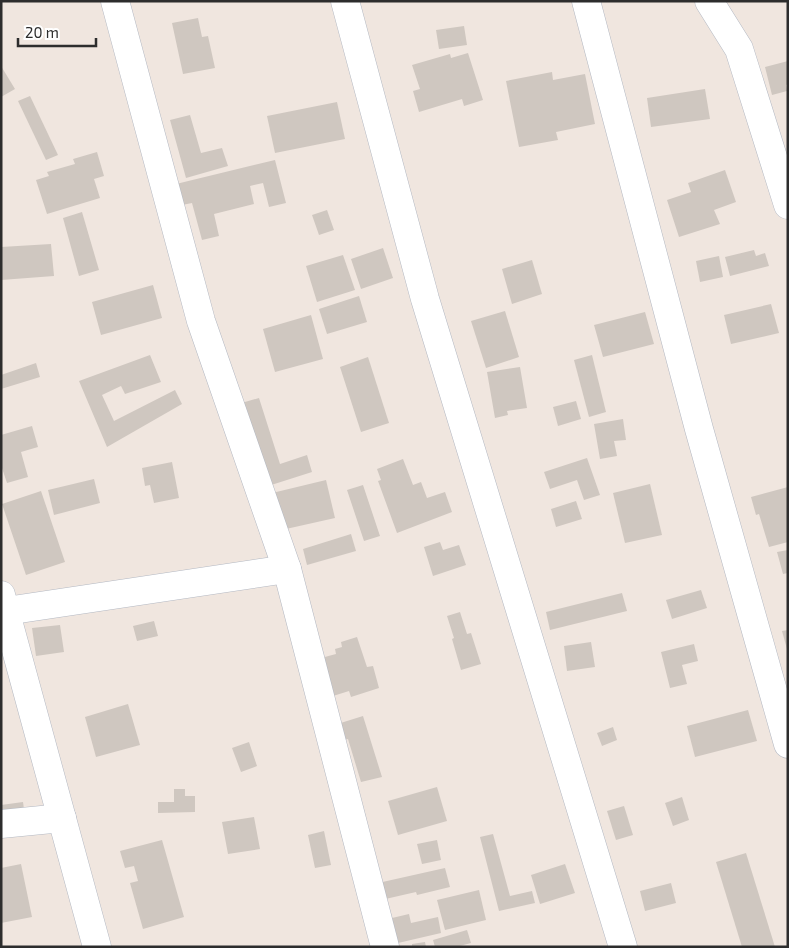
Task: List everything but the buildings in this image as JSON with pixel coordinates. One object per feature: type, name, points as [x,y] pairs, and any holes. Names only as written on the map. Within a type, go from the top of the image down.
[{"type":"street","points":[[115,1],[202,321],[287,570],[385,947]]},
{"type":"street","points":[[345,1],[425,299],[623,947]]},
{"type":"street","points":[[586,1],[699,429],[788,744]]},
{"type":"street","points":[[710,1],[740,49],[788,205]]},
{"type":"street","points":[[96,947],[4,603],[287,570]]},
{"type":"street","points":[[1,824],[62,818]]}]
